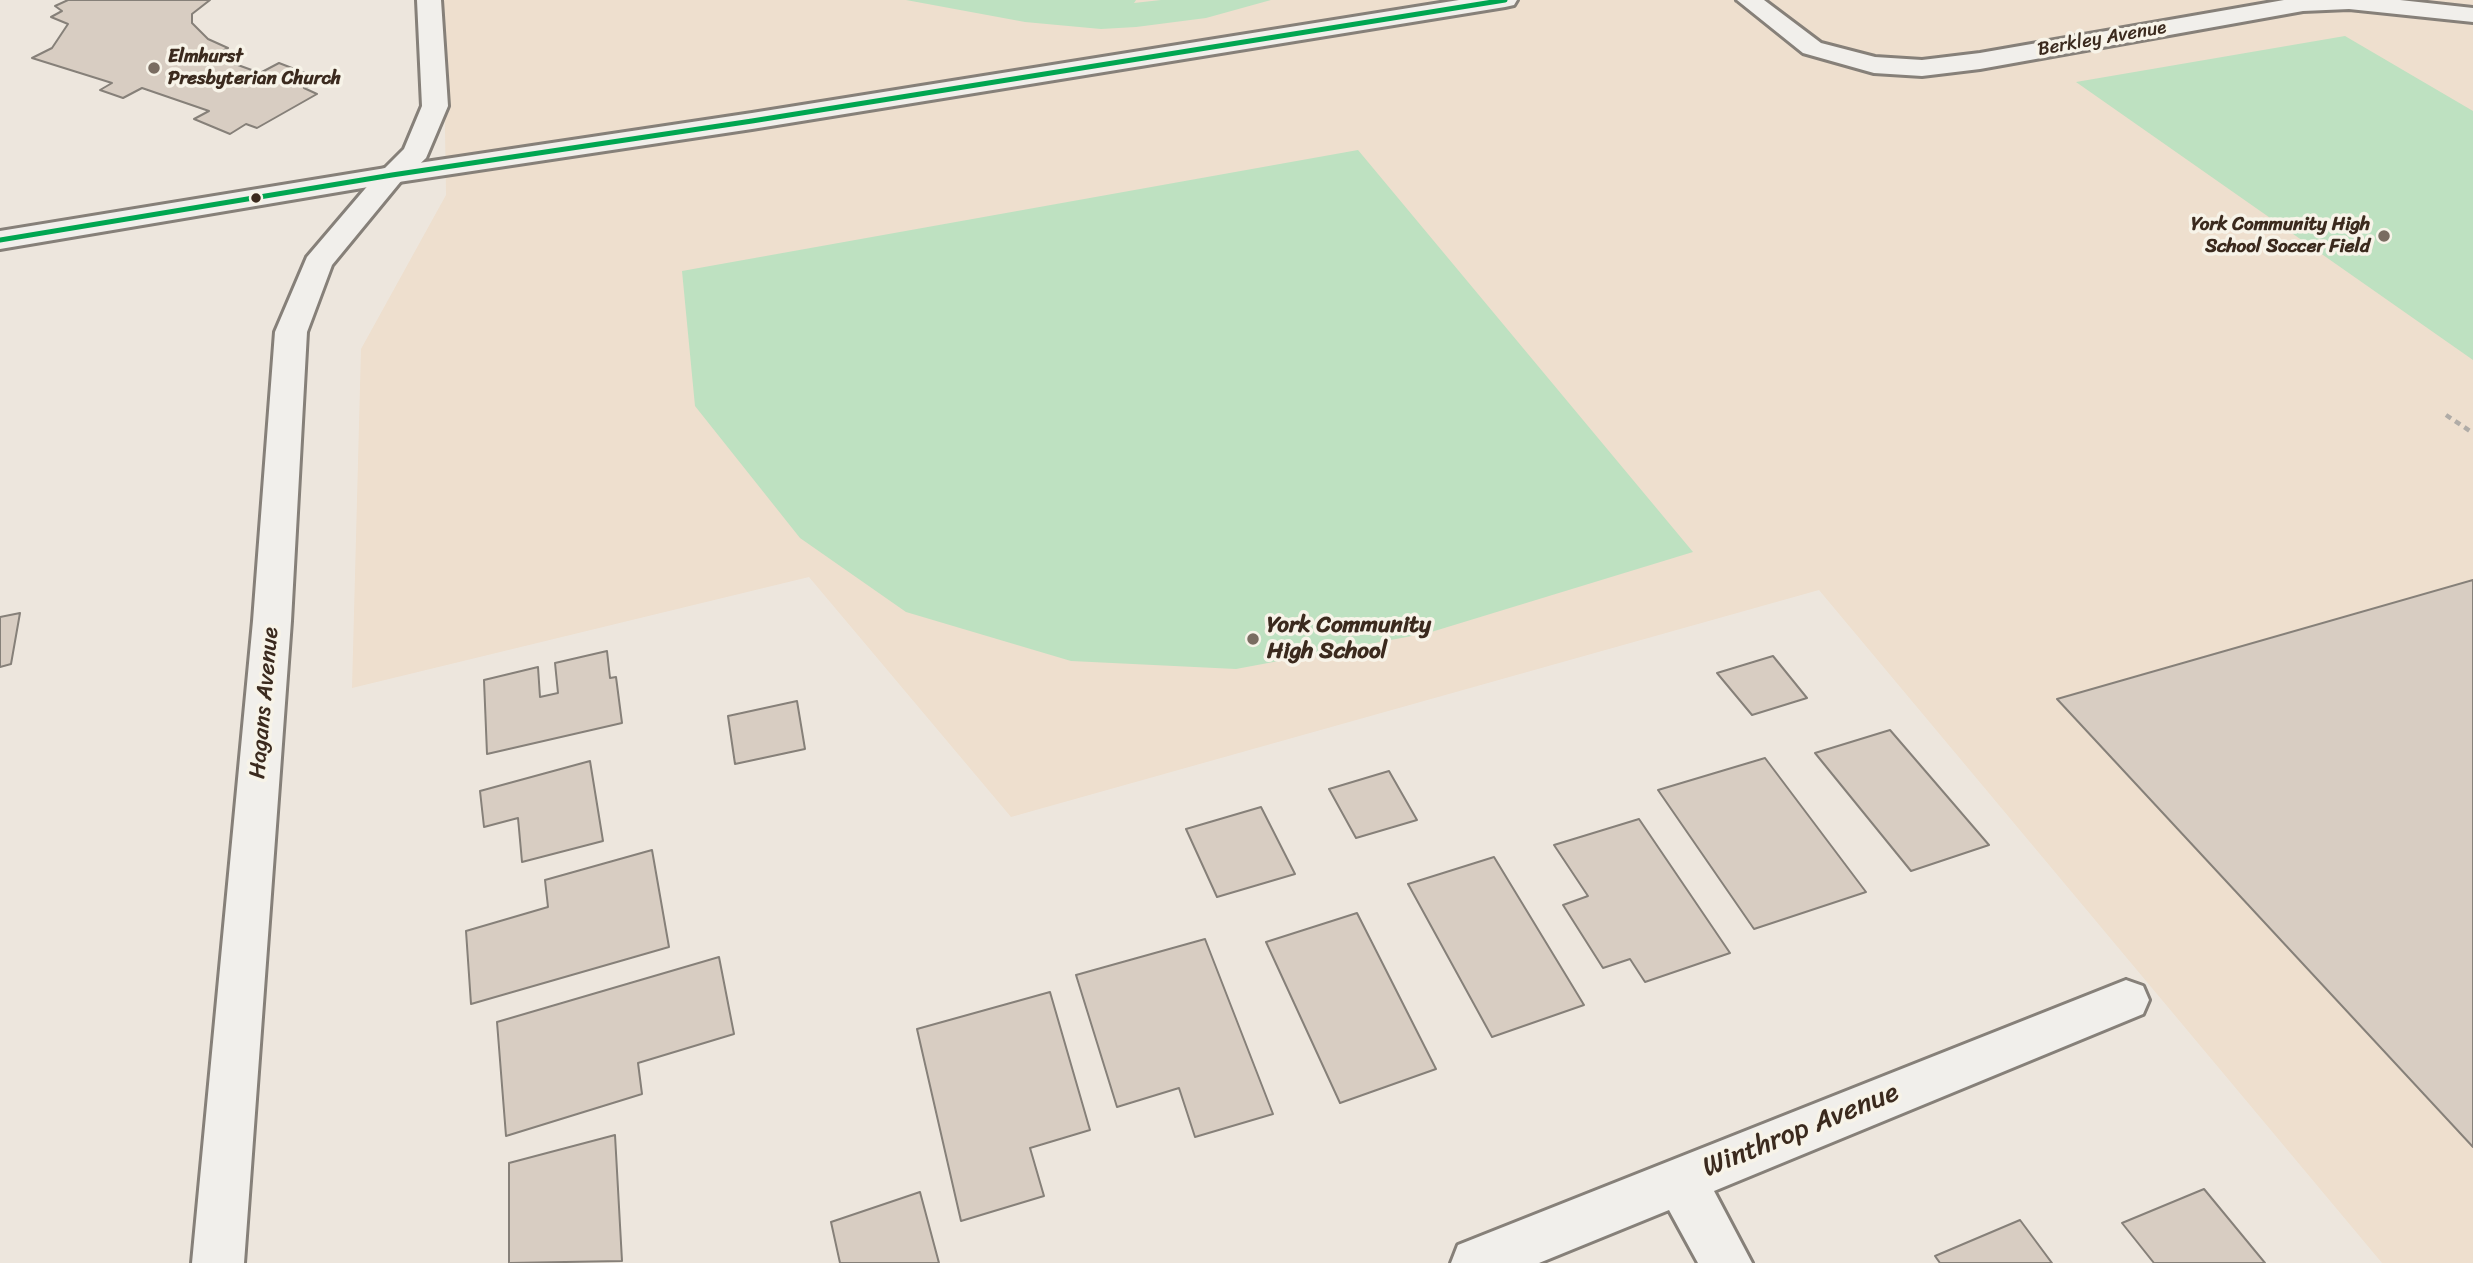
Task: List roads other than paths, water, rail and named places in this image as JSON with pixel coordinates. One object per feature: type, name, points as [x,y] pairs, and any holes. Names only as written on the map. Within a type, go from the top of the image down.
[{"type":"street","name":"Hagans Avenue","points":[[218,1263],[271,635],[291,332],[318,263],[392,175],[416,152],[435,106],[429,0]]},
{"type":"street","points":[[0,240],[392,175],[1505,0]]},
{"type":"street","name":"Berkley Avenue","points":[[1749,0],[1812,48],[1874,65],[1922,68],[1980,61],[2303,4],[2349,2],[2473,15]]},
{"type":"street","name":"Winthrop Avenue","points":[[1477,1263],[2126,1000]]},
{"type":"street","points":[[1680,1181],[1726,1263]]},
{"type":"place","name":"Elmhurst Presbyterian Church","points":[[154,68]]},
{"type":"place","name":"York Community High School Soccer Field","points":[[2384,236]]},
{"type":"place","name":"York Community High School","points":[[1253,639]]}]
